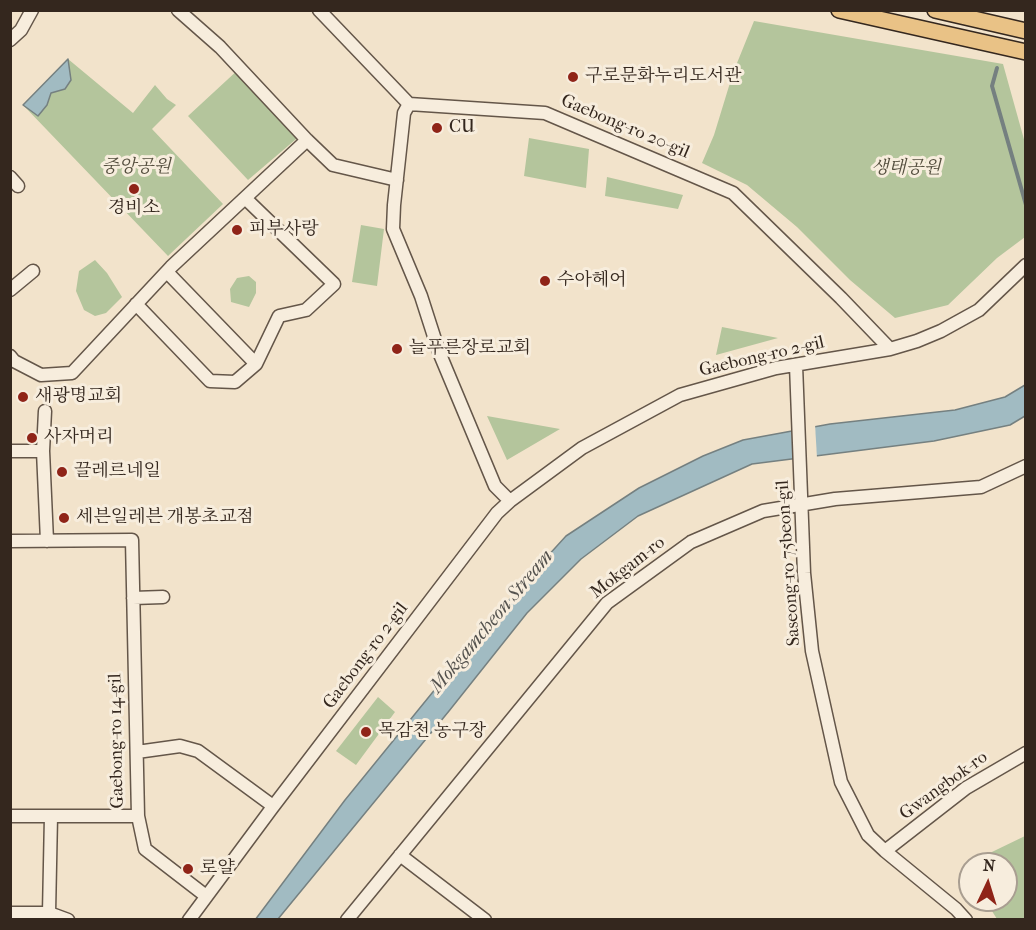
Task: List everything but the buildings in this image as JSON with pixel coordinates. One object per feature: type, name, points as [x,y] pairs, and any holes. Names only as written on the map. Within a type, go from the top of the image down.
[{"type":"main road","points":[[838,10],[1026,52]]},
{"type":"main road","points":[[935,10],[1026,31]]},
{"type":"street","points":[[10,40],[21,30],[32,10]]},
{"type":"street","points":[[178,10],[219,47],[333,165],[397,180]]},
{"type":"street","points":[[319,10],[409,104],[404,113],[393,229],[421,296],[439,352],[495,486],[510,501]]},
{"type":"street","name":"Gaebong-ro 20-gil","points":[[409,104],[545,113],[733,193],[890,349]]},
{"type":"street","points":[[10,356],[14,362],[41,375],[72,373],[166,272],[307,140]]},
{"type":"street","points":[[136,304],[210,381],[235,382],[256,364],[279,316],[306,310],[334,284],[245,198]]},
{"type":"street","name":"Gaebong-ro 2-gil","points":[[189,920],[273,806],[497,513],[510,501],[582,448],[681,395],[776,368],[890,349],[941,331],[979,310],[1026,265]]},
{"type":"street","points":[[10,290],[33,272]]},
{"type":"street","points":[[166,272],[256,364]]},
{"type":"street","name":"Saseong-ro 75beon-gil","points":[[796,365],[804,573],[812,651],[841,782],[868,835],[966,920]]},
{"type":"street","points":[[10,541],[47,541],[42,451],[45,411]]},
{"type":"street","points":[[10,451],[42,451]]},
{"type":"street","name":"Mokgam-ro","points":[[347,920],[607,603],[691,542],[763,511],[802,498],[835,499],[981,487],[1026,466]]},
{"type":"street","name":"Gaebong-ro 14-gil","points":[[10,816],[138,816],[132,540],[47,541]]},
{"type":"street","points":[[133,598],[164,597]]},
{"type":"street","points":[[137,752],[180,746],[198,751],[273,806]]},
{"type":"street","name":"Gwangbok-ro","points":[[885,851],[966,788],[1026,753]]},
{"type":"street","points":[[50,913],[51,816]]},
{"type":"street","points":[[138,816],[145,849],[206,896]]},
{"type":"street","points":[[400,855],[485,920]]},
{"type":"street","points":[[10,913],[50,913],[68,920]]},
{"type":"green space","name":"생태공원","points":[[754,21],[1003,64],[1025,143],[1025,237],[997,258],[948,305],[895,318],[850,280],[797,227],[747,185],[702,163],[714,135],[733,73]]},
{"type":"green space","name":"중앙공원","points":[[68,59],[133,113],[155,85],[167,99],[176,105],[152,129],[223,204],[168,256],[23,105]]},
{"type":"green space","points":[[240,68],[302,134],[248,180],[188,116]]},
{"type":"green space","points":[[529,138],[589,149],[586,188],[524,176]]},
{"type":"green space","points":[[607,177],[683,195],[678,209],[605,196]]},
{"type":"green space","points":[[361,225],[384,229],[377,286],[352,282]]},
{"type":"green space","points":[[95,260],[107,273],[122,297],[106,313],[95,316],[84,310],[76,291],[79,271]]},
{"type":"green space","points":[[249,276],[256,282],[256,293],[249,307],[231,302],[230,289],[237,278]]},
{"type":"green space","points":[[722,327],[778,338],[716,355]]},
{"type":"green space","points":[[487,416],[560,429],[507,460]]},
{"type":"green space","name":"목감천 농구장","points":[[378,697],[395,712],[356,765],[336,751]]},
{"type":"green space","points":[[1025,836],[1025,919],[997,919],[993,912],[1018,912],[1018,852],[992,852]]},
{"type":"water","points":[[68,59],[71,80],[65,89],[51,93],[47,105],[38,116],[23,105]]},
{"type":"water","name":"Mokgamcheon Stream","points":[[1025,385],[1025,416],[1010,425],[934,441],[752,464],[638,516],[581,559],[527,613],[278,919],[255,920],[345,800],[467,650],[566,536],[639,488],[703,456],[743,440],[830,424],[955,410],[1005,397]]},
{"type":"pier","points":[[815,424],[817,458],[795,461],[793,428]]},
{"type":"waterway","points":[[997,68],[992,86],[1026,205]]},
{"type":"place","name":"구로문화누리도서관","points":[[573,77]]},
{"type":"place","name":"CU","points":[[437,128]]},
{"type":"place","name":"경비소","points":[[134,189]]},
{"type":"place","name":"피부사랑","points":[[237,230]]},
{"type":"place","name":"수아헤어","points":[[545,281]]},
{"type":"place","name":"늘푸른장로교회","points":[[397,349]]},
{"type":"place","name":"새광명교회","points":[[23,397]]},
{"type":"place","name":"사자머리","points":[[32,438]]},
{"type":"place","name":"끌레르네일","points":[[62,472]]},
{"type":"place","name":"세븐일레븐 개봉초교점","points":[[64,518]]},
{"type":"place","name":"목감천 농구장","points":[[366,732]]},
{"type":"place","name":"로얄","points":[[188,869]]}]
